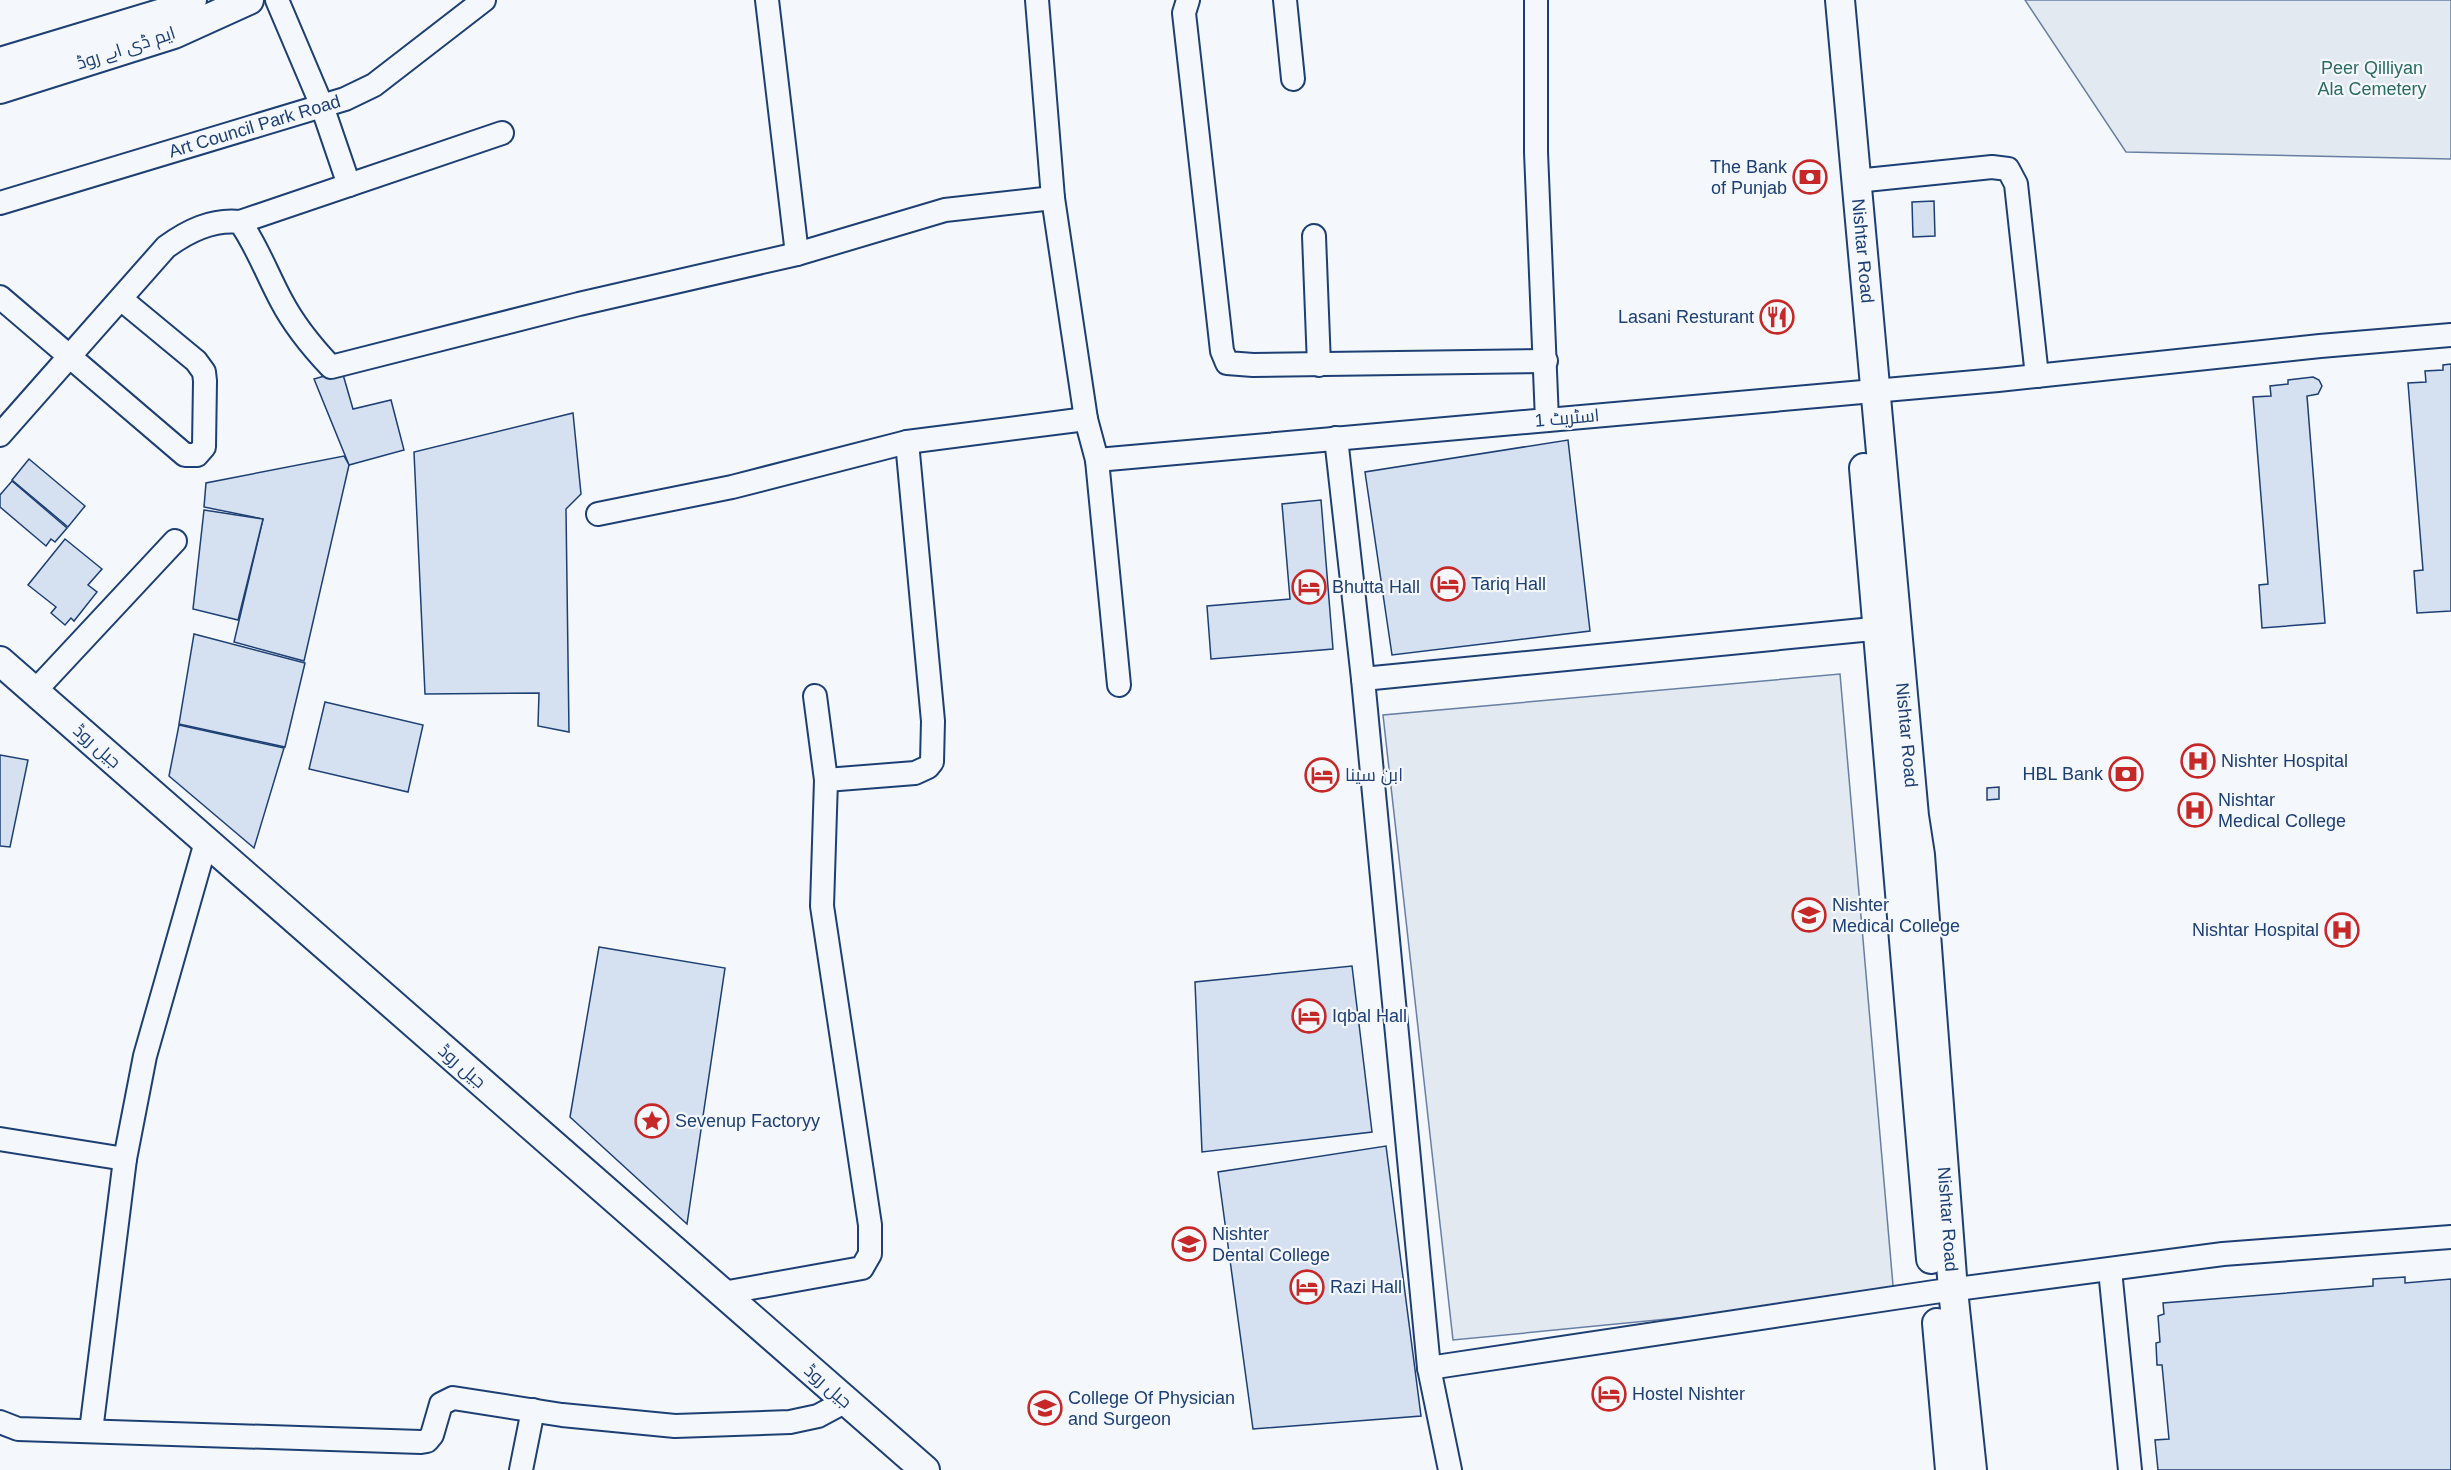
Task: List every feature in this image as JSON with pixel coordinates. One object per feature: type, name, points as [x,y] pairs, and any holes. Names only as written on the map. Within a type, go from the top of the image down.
[{"type":"main road","name":"ایم ڈی اے روڈ","points":[[0,62],[164,6],[192,0]]},
{"type":"main road","name":"ایم ڈی اے روڈ","points":[[0,89],[174,34],[249,0]]},
{"type":"main road","name":"Nishtar Road","points":[[1822,0],[1867,390]]},
{"type":"main road","name":"Nishtar Road","points":[[1840,0],[1856,181],[1867,390],[1943,1291],[1950,1470]]},
{"type":"main road","name":"جیل روڈ","points":[[0,661],[925,1470]]},
{"type":"main road","name":"Nishtar Road","points":[[1943,1291],[1971,1470]]},
{"type":"street","points":[[277,0],[322,106],[349,185]]},
{"type":"street","name":"Art Council Park Road","points":[[0,203],[345,99],[374,85],[484,0]]},
{"type":"street","points":[[767,0],[797,254]]},
{"type":"street","points":[[1037,0],[1053,198],[1086,419],[1097,460],[1119,685]]},
{"type":"street","points":[[1188,0],[1184,14],[1224,359],[1232,365],[1546,361]]},
{"type":"street","points":[[1285,0],[1293,79]]},
{"type":"street","points":[[1536,0],[1536,152],[1546,361],[1546,420]]},
{"type":"street","points":[[0,435],[166,247],[185,233],[223,220],[240,222],[502,133]]},
{"type":"street","points":[[1856,181],[1992,167],[2008,170],[2016,184],[2037,376]]},
{"type":"street","points":[[240,222],[251,238],[282,303],[309,344],[331,367],[579,304],[797,254],[945,210],[1053,198]]},
{"type":"street","points":[[1314,237],[1319,365]]},
{"type":"street","points":[[0,297],[185,455],[197,454],[204,447],[204,372],[196,361],[121,299]]},
{"type":"street","name":"اسٹریٹ 1","points":[[1097,460],[2037,376],[2320,346],[2451,335]]},
{"type":"street","points":[[598,514],[732,487],[907,442],[1086,419]]},
{"type":"street","points":[[1336,438],[1363,679],[1429,1368],[1450,1470]]},
{"type":"street","points":[[825,780],[915,773],[928,767],[932,762],[933,721],[907,442]]},
{"type":"street","points":[[35,691],[175,541]]},
{"type":"street","points":[[1363,679],[1886,627]]},
{"type":"street","points":[[723,1293],[862,1268],[870,1254],[870,1225],[822,906],[825,780],[815,696]]},
{"type":"street","points":[[91,1431],[125,1160],[145,1056],[206,842]]},
{"type":"street","points":[[0,1139],[125,1160]]},
{"type":"street","points":[[1429,1368],[1943,1291],[2223,1254],[2451,1237]]},
{"type":"street","points":[[2110,1270],[2130,1470]]},
{"type":"street","points":[[0,1422],[18,1429],[421,1442],[427,1441],[432,1435],[441,1404],[446,1399],[453,1398],[533,1410],[675,1426],[743,1426],[790,1422],[818,1416],[846,1401]]},
{"type":"street","points":[[521,1470],[533,1410]]},
{"type":"green space","name":"Peer Qilliyan Ala Cemetery","points":[[2025,0],[2451,0],[2451,159],[2126,152]]},
{"type":"green space","points":[[1840,674],[1894,1297],[1453,1340],[1383,715]]},
{"type":"building","points":[[1934,201],[1935,236],[1913,237],[1912,202]]},
{"type":"building","points":[[2451,364],[2451,611],[2417,613],[2414,571],[2423,570],[2408,383],[2426,382],[2425,371],[2443,370],[2443,365]]},
{"type":"building","points":[[342,371],[353,409],[391,400],[404,450],[349,465],[314,379]]},
{"type":"building","points":[[2313,377],[2319,380],[2322,386],[2318,394],[2307,396],[2325,623],[2262,628],[2259,585],[2268,584],[2253,397],[2271,396],[2270,386],[2288,384],[2288,380]]},
{"type":"building","points":[[573,413],[581,494],[566,509],[569,732],[538,726],[539,693],[425,694],[414,452]]},
{"type":"building","points":[[1568,440],[1590,631],[1392,655],[1365,472]]},
{"type":"building","points":[[344,456],[349,465],[304,661],[234,642],[263,519],[204,507],[206,483]]},
{"type":"building","points":[[29,459],[85,506],[68,527],[12,480]]},
{"type":"building","points":[[12,481],[67,528],[55,542],[51,539],[46,546],[0,507],[0,495]]},
{"type":"building","points":[[1321,500],[1333,649],[1211,659],[1207,606],[1290,599],[1282,504]]},
{"type":"building","points":[[204,510],[263,519],[238,620],[193,609]]},
{"type":"building","points":[[65,539],[102,569],[88,585],[97,592],[74,621],[71,618],[65,625],[51,613],[56,607],[28,585]]},
{"type":"building","points":[[194,634],[305,663],[285,747],[179,724]]},
{"type":"building","points":[[325,702],[423,725],[408,792],[309,769]]},
{"type":"building","points":[[179,725],[284,748],[254,848],[169,776]]},
{"type":"building","points":[[0,755],[28,760],[10,847],[0,846]]},
{"type":"building","points":[[1999,787],[1999,799],[1987,800],[1987,788]]},
{"type":"building","points":[[599,947],[725,968],[687,1224],[570,1117]]},
{"type":"building","points":[[1352,966],[1372,1132],[1202,1152],[1195,982]]},
{"type":"building","points":[[1386,1146],[1421,1416],[1253,1429],[1218,1172]]},
{"type":"building","points":[[2405,1277],[2405,1283],[2451,1279],[2451,1470],[2158,1470],[2155,1440],[2169,1439],[2162,1365],[2157,1365],[2156,1343],[2160,1342],[2158,1316],[2164,1314],[2163,1303],[2373,1286],[2373,1279]]},
{"type":"place","name":"The Bank of Punjab","points":[[1810,177]]},
{"type":"place","name":"Lasani Resturant","points":[[1777,317]]},
{"type":"place","name":"Tariq Hall","points":[[1448,584]]},
{"type":"place","name":"Bhutta Hall","points":[[1309,587]]},
{"type":"place","name":"Nishter Hospital","points":[[2198,761]]},
{"type":"place","name":"HBL Bank","points":[[2126,774]]},
{"type":"place","name":"ابن سینا","points":[[1322,775]]},
{"type":"place","name":"Nishtar Medical College","points":[[2195,810]]},
{"type":"place","name":"Nishter Medical College","points":[[1809,915]]},
{"type":"place","name":"Nishtar Hospital","points":[[2342,930]]},
{"type":"place","name":"Iqbal Hall","points":[[1309,1016]]},
{"type":"place","name":"Sevenup Factoryy","points":[[652,1121]]},
{"type":"place","name":"Nishter Dental College","points":[[1189,1244]]},
{"type":"place","name":"Razi Hall","points":[[1307,1287]]},
{"type":"place","name":"Hostel Nishter","points":[[1609,1394]]},
{"type":"place","name":"College Of Physician and Surgeon","points":[[1045,1408]]}]
